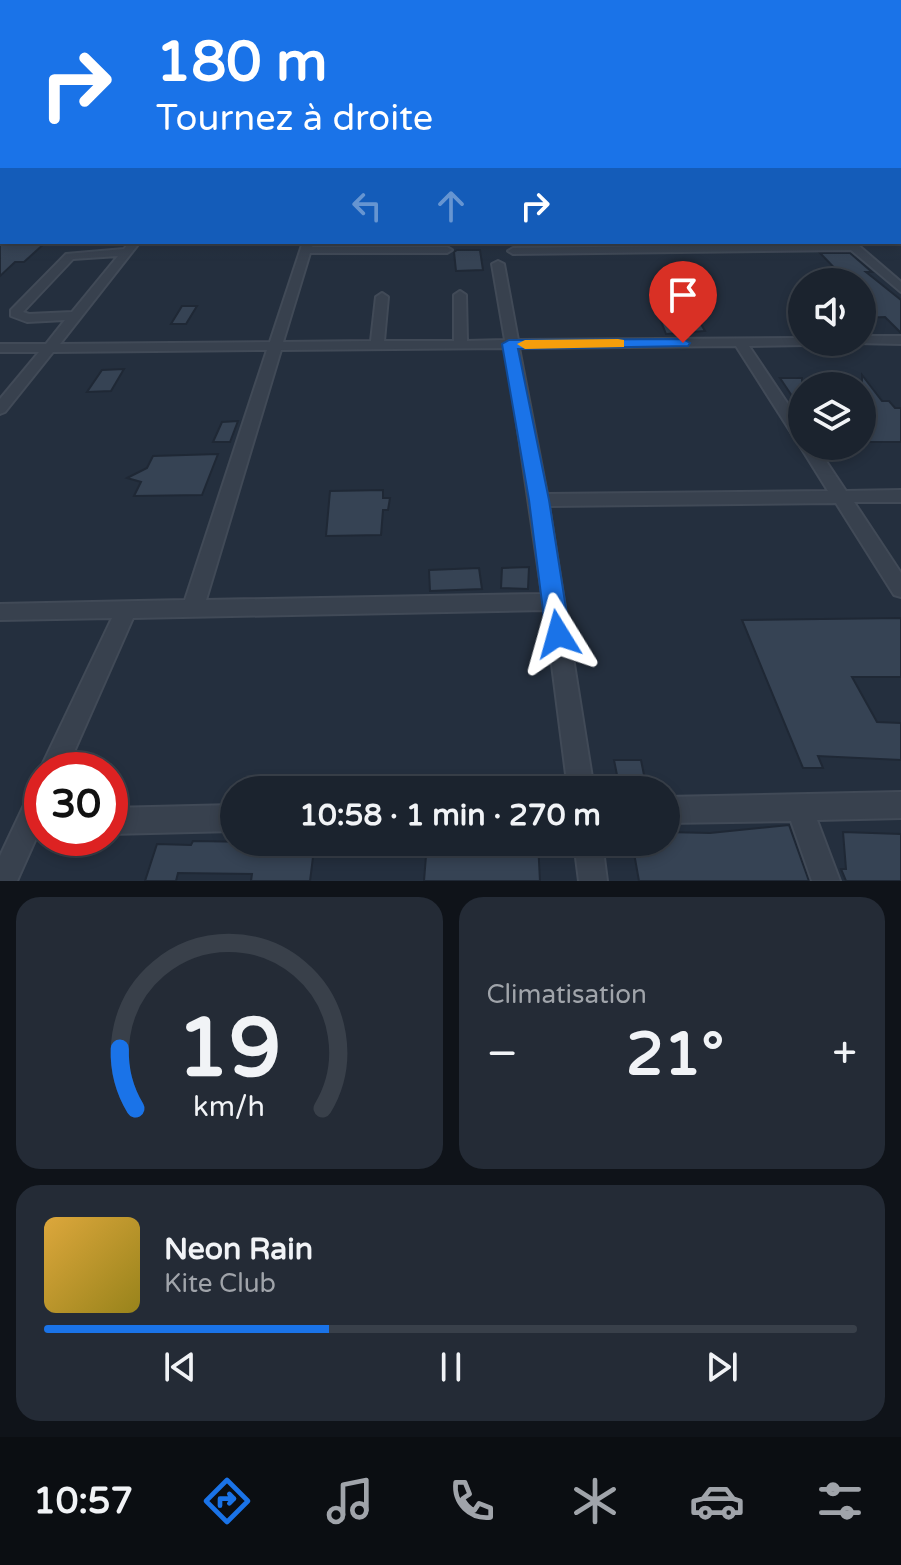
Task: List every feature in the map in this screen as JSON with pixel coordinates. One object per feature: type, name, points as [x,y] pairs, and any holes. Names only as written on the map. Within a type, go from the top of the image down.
[{"type":"street","points":[[513,251],[851,244],[901,288]]},
{"type":"street","points":[[193,609],[307,246],[447,250]]},
{"type":"street","points":[[75,316],[27,318],[15,313],[70,256],[131,247]]},
{"type":"street","points":[[0,409],[131,247]]},
{"type":"street","points":[[498,264],[509,344],[539,500],[579,776]]},
{"type":"street","points":[[460,295],[461,345]]},
{"type":"street","points":[[377,345],[382,297]]},
{"type":"street","points":[[876,340],[901,340]]},
{"type":"street","points":[[0,348],[788,342]]},
{"type":"street","points":[[740,343],[788,416]]},
{"type":"street","points":[[817,460],[901,589]]},
{"type":"street","points":[[539,500],[901,496]]},
{"type":"street","points":[[0,612],[553,602]]},
{"type":"street","points":[[61,752],[126,610]]},
{"type":"street","points":[[680,810],[901,805]]},
{"type":"street","points":[[799,807],[826,881]]},
{"type":"street","points":[[128,821],[220,818]]},
{"type":"street","points":[[3,881],[24,843]]},
{"type":"street","points":[[590,856],[593,881]]},
{"type":"building","points":[[0,244],[44,244],[24,262],[15,262],[0,276]]},
{"type":"building","points":[[480,250],[483,270],[456,271],[454,252]]},
{"type":"building","points":[[820,253],[850,253],[867,268],[834,268]]},
{"type":"building","points":[[876,280],[901,300],[901,333],[885,317],[876,317]]},
{"type":"building","points":[[182,306],[197,306],[186,324],[171,324]]},
{"type":"building","points":[[659,316],[696,316],[705,331],[666,334]]},
{"type":"building","points":[[124,369],[111,391],[87,392],[102,370]]},
{"type":"building","points":[[780,378],[788,378],[788,390]]},
{"type":"building","points":[[876,393],[882,401],[889,401],[895,408],[901,408],[901,442],[876,442]]},
{"type":"building","points":[[238,421],[230,442],[213,442],[222,422]]},
{"type":"building","points":[[218,454],[202,495],[134,496],[141,482],[127,478],[147,468],[153,456]]},
{"type":"building","points":[[383,490],[383,498],[390,498],[388,510],[383,510],[381,535],[326,536],[330,491]]},
{"type":"building","points":[[529,567],[528,589],[501,588],[502,568]]},
{"type":"building","points":[[479,568],[482,589],[430,591],[429,570]]},
{"type":"building","points":[[901,618],[901,677],[852,677],[877,722],[901,723],[901,760],[818,756],[823,768],[803,768],[742,620]]},
{"type":"building","points":[[614,760],[641,760],[644,776],[617,776]]},
{"type":"building","points":[[789,825],[809,881],[639,881],[635,856],[680,856],[680,832],[710,833]]},
{"type":"building","points":[[843,832],[901,834],[901,881],[846,881],[841,869],[846,869]]},
{"type":"building","points":[[193,841],[220,841],[220,856],[313,856],[310,881],[251,881],[252,874],[178,873],[176,881],[145,881],[157,844],[191,845]]},
{"type":"building","points":[[426,856],[539,856],[540,881],[424,881]]},
{"type":"slow traffic","points":[[525,344],[618,344]]},
{"type":"route","points":[[558,634],[539,500],[509,344],[683,343]]}]
